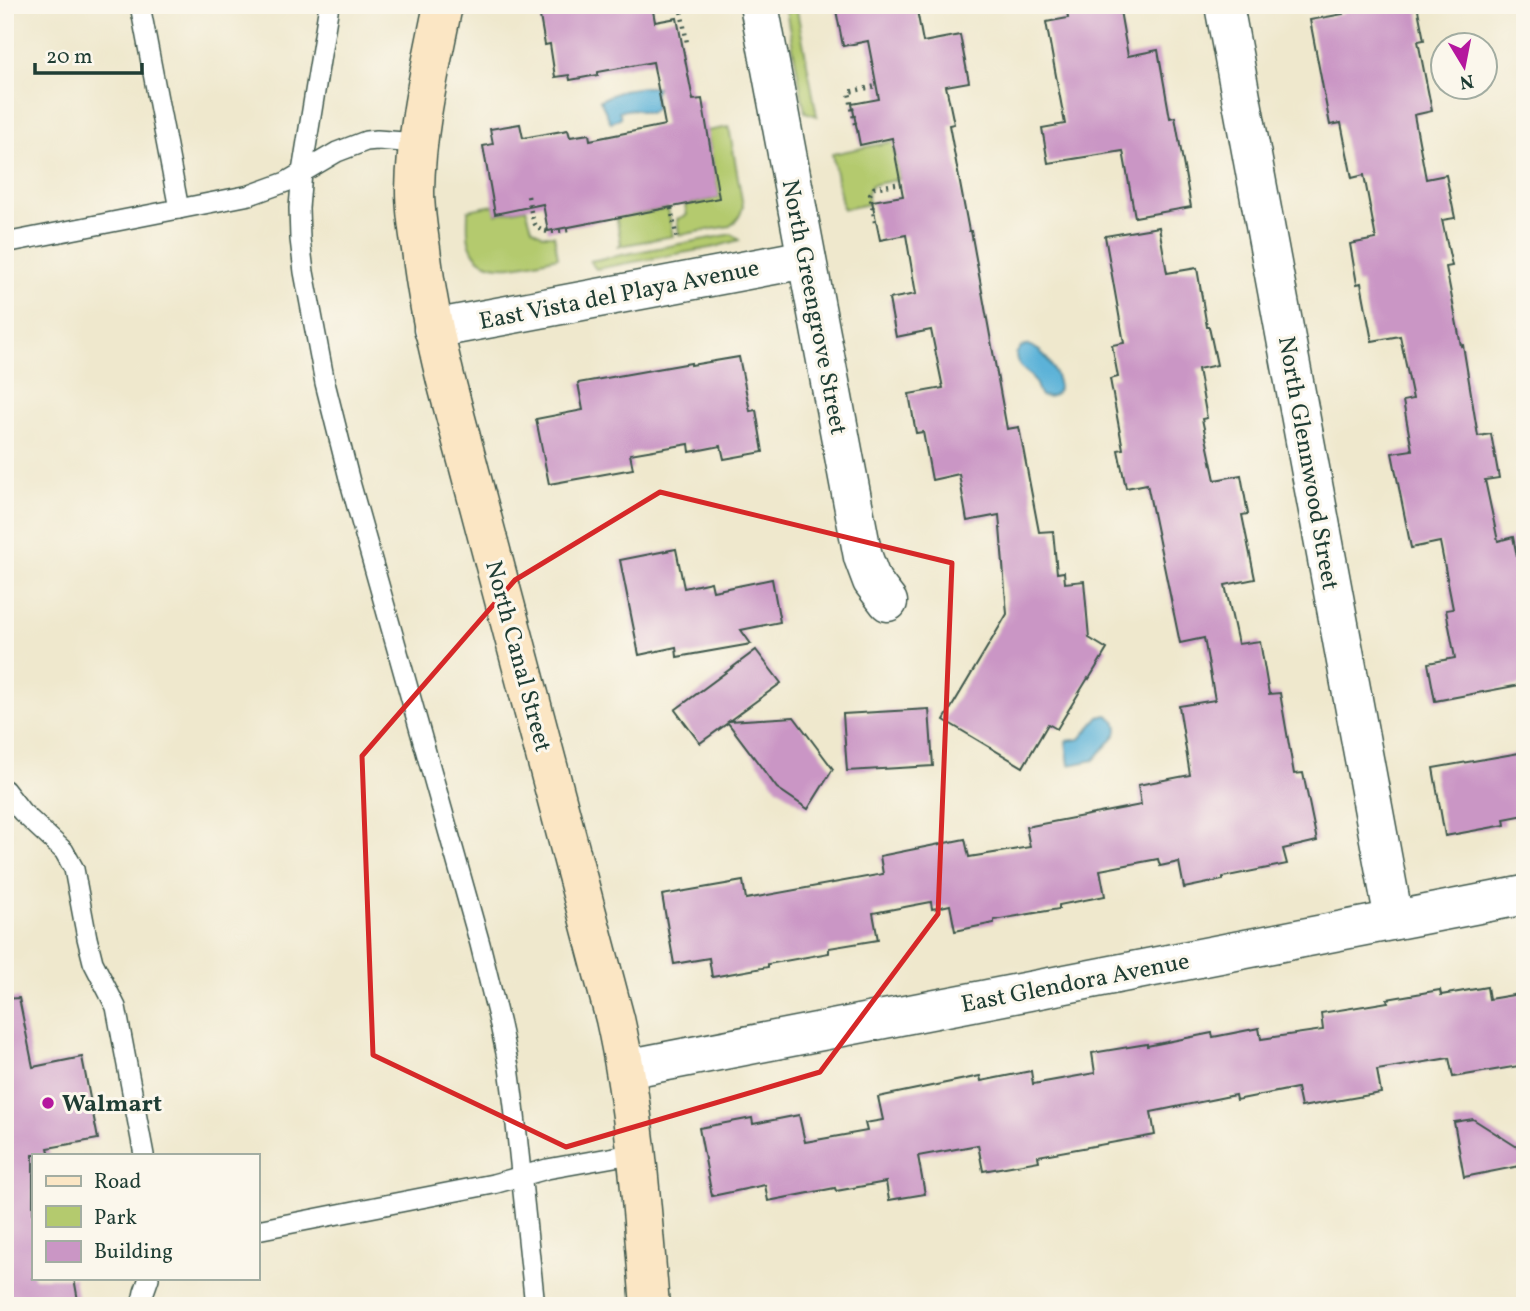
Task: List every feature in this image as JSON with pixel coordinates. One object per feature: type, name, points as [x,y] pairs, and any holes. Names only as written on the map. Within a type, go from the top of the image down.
[{"type":"street","name":"North Canal Street","points":[[443,5],[418,143],[415,194],[424,275],[433,329],[626,1069],[637,1153],[650,1306]]},
{"type":"street","name":"North Greengrove Street","points":[[759,5],[863,557],[872,581],[888,602]]},
{"type":"street","name":"North Glennwood Street","points":[[1224,5],[1394,920]]},
{"type":"street","name":"East Vista del Playa Avenue","points":[[433,329],[806,259]]},
{"type":"street","name":"East Glendora Avenue","points":[[626,1069],[1525,895]]},
{"type":"lane","points":[[141,5],[178,209]]},
{"type":"lane","points":[[329,5],[302,172],[299,208],[304,272],[325,383],[359,516],[498,1014],[509,1068],[535,1306]]},
{"type":"lane","points":[[5,243],[250,195],[278,185],[337,152],[366,141],[418,143]]},
{"type":"lane","points":[[5,790],[22,812],[64,851],[74,869],[93,962],[116,1007],[144,1154]]},
{"type":"lane","points":[[259,1230],[493,1184],[547,1169],[637,1153]]},
{"type":"lane","points":[[141,1306],[148,1280]]},
{"type":"path","points":[[680,5],[687,43]]},
{"type":"path","points":[[801,8],[817,5]]},
{"type":"path","points":[[855,124],[849,92],[876,86]]},
{"type":"path","points":[[875,222],[870,194],[874,188],[901,183]]},
{"type":"path","points":[[528,196],[533,221],[537,227],[550,233],[569,230]]},
{"type":"path","points":[[671,208],[677,240]]},
{"type":"highlighted area","points":[[660,492],[952,563],[938,914],[820,1072],[566,1147],[373,1055],[362,756],[515,580]]},
{"type":"green space","points":[[785,5],[796,5],[817,116],[805,112]]},
{"type":"green space","points":[[729,127],[743,206],[740,215],[730,226],[679,235],[677,219],[687,215],[685,205],[719,198],[707,131]]},
{"type":"green space","points":[[901,140],[894,150],[900,179],[872,185],[867,193],[869,204],[843,209],[832,154]]},
{"type":"green space","points":[[494,205],[496,214],[526,208],[532,228],[543,235],[554,235],[558,257],[511,266],[488,264],[478,258],[469,240],[468,210]]},
{"type":"green space","points":[[668,209],[673,236],[619,246],[621,243],[615,210],[624,216]]},
{"type":"green space","points":[[732,234],[739,240],[715,247],[596,269],[590,261]]},
{"type":"water","points":[[657,87],[655,109],[649,113],[633,109],[619,111],[621,117],[611,123],[600,100],[623,90]]},
{"type":"water","points":[[1027,345],[1039,351],[1052,367],[1059,387],[1053,396],[1041,396],[1033,379],[1018,363],[1016,354],[1021,347]]},
{"type":"water","points":[[1107,715],[1116,723],[1116,734],[1094,760],[1069,765],[1066,741],[1080,739],[1099,717]]},
{"type":"building","points":[[538,5],[652,5],[655,22],[677,18],[693,100],[702,99],[719,198],[548,231],[543,204],[495,214],[483,146],[493,144],[490,129],[520,124],[523,138],[568,130],[570,137],[589,134],[590,140],[665,125],[653,62],[570,80],[569,75],[555,77],[550,44],[545,45]]},
{"type":"building","points":[[835,5],[916,5],[923,42],[960,35],[969,82],[946,86],[954,124],[949,125],[1007,429],[1019,427],[1039,532],[1053,531],[1057,573],[1064,572],[1065,583],[1084,581],[1089,638],[1107,649],[1057,729],[1048,724],[1023,767],[944,720],[1007,614],[999,515],[967,521],[959,474],[932,480],[923,432],[916,433],[909,394],[943,388],[931,330],[896,337],[889,299],[916,294],[906,235],[880,240],[872,201],[903,196],[892,138],[860,145],[852,104],[879,99],[868,41],[843,46]]},
{"type":"building","points":[[1066,5],[1119,5],[1128,56],[1158,50],[1170,118],[1175,117],[1191,207],[1135,217],[1123,151],[1048,163],[1042,128],[1065,124],[1046,22],[1068,18]]},
{"type":"building","points":[[1341,5],[1417,5],[1424,40],[1418,41],[1428,102],[1432,111],[1414,115],[1426,179],[1446,175],[1455,218],[1442,220],[1452,266],[1446,267],[1461,346],[1463,345],[1478,436],[1491,434],[1499,478],[1485,480],[1498,541],[1513,537],[1525,595],[1525,684],[1435,701],[1428,663],[1455,658],[1446,610],[1453,609],[1440,542],[1411,548],[1392,453],[1412,450],[1403,401],[1413,399],[1400,336],[1372,341],[1361,283],[1357,284],[1350,244],[1376,239],[1364,175],[1352,178],[1341,123],[1330,125],[1310,20],[1343,14]]},
{"type":"building","points":[[1159,227],[1167,273],[1197,268],[1207,327],[1217,365],[1198,369],[1207,418],[1202,419],[1215,480],[1241,475],[1248,514],[1242,515],[1255,579],[1225,585],[1238,644],[1260,641],[1269,694],[1280,693],[1294,774],[1303,773],[1317,841],[1283,849],[1287,864],[1184,888],[1179,862],[1160,866],[1158,859],[1100,870],[1105,896],[1059,905],[1059,909],[994,920],[994,923],[955,931],[950,905],[932,909],[931,902],[873,913],[878,940],[829,948],[829,953],[712,977],[709,958],[674,964],[662,895],[743,881],[746,899],[883,874],[880,856],[965,839],[969,857],[1030,847],[1026,827],[1141,805],[1138,785],[1190,775],[1179,706],[1215,700],[1204,638],[1180,643],[1147,484],[1126,488],[1118,450],[1123,449],[1110,379],[1118,377],[1112,345],[1124,343],[1105,236]]},
{"type":"building","points":[[739,357],[750,411],[756,410],[763,452],[724,459],[721,446],[690,452],[689,444],[630,454],[633,469],[549,484],[536,419],[583,410],[578,383]]},
{"type":"building","points":[[676,549],[684,588],[711,582],[713,591],[772,579],[780,622],[741,630],[751,644],[677,657],[676,647],[639,655],[620,560]]},
{"type":"building","points":[[756,650],[781,683],[729,721],[794,717],[833,769],[808,809],[777,788],[728,723],[700,743],[675,710]]},
{"type":"building","points":[[929,709],[933,766],[847,771],[843,714]]},
{"type":"building","points":[[1525,752],[1525,815],[1504,819],[1505,825],[1445,836],[1433,768]]},
{"type":"building","points":[[1487,987],[1489,999],[1525,993],[1525,1065],[1453,1077],[1449,1058],[1377,1070],[1381,1093],[1301,1107],[1297,1088],[1236,1100],[1235,1095],[1151,1112],[1155,1135],[1038,1156],[1039,1161],[983,1171],[978,1145],[918,1156],[925,1194],[889,1200],[886,1182],[836,1191],[835,1188],[768,1201],[765,1185],[712,1196],[699,1128],[752,1118],[753,1124],[799,1115],[805,1142],[867,1131],[865,1123],[883,1120],[878,1097],[980,1076],[981,1081],[1031,1071],[1033,1084],[1095,1073],[1092,1053],[1259,1028],[1261,1039],[1323,1030],[1321,1013],[1440,990],[1441,995]]},
{"type":"building","name":"Walmart","points":[[19,998],[33,1067],[82,1057],[98,1139],[48,1148],[50,1154],[32,1154],[32,1280],[74,1280],[79,1306],[5,1306],[5,999]]},
{"type":"building","points":[[1473,1119],[1525,1152],[1525,1165],[1464,1177],[1454,1122]]},
{"type":"place","name":"Walmart","points":[[48,1103]]}]
